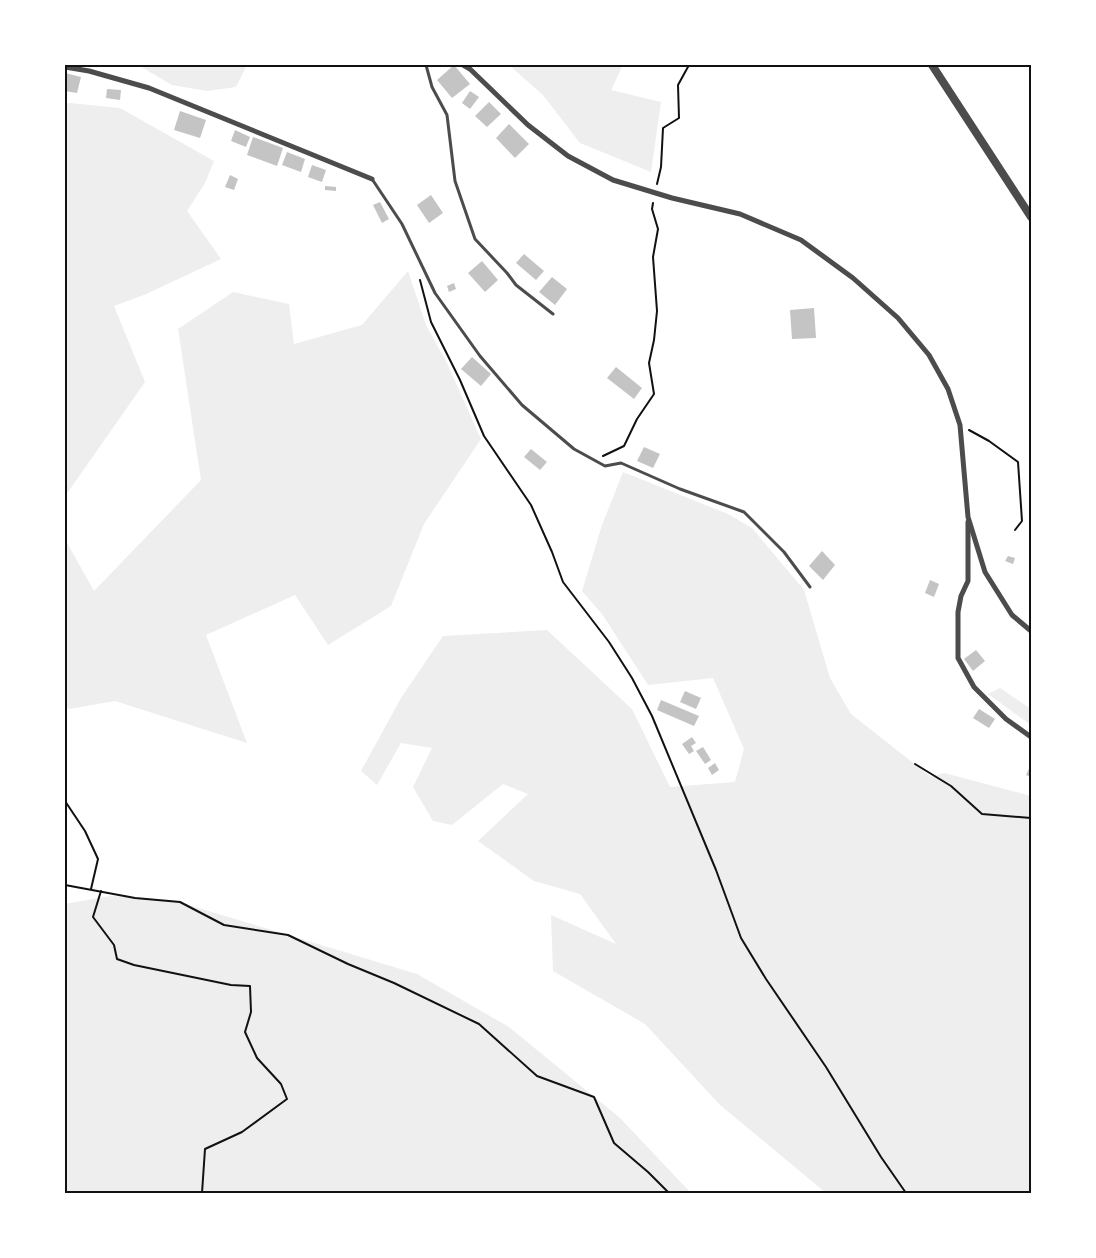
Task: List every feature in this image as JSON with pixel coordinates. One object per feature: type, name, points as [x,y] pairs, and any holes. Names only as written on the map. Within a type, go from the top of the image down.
[{"type":"street","points":[[463,65],[470,69],[528,126],[568,156],[613,180],[672,198],[740,214],[801,240],[852,278],[898,318],[930,355],[948,389],[960,425],[968,517],[968,581],[961,596],[958,612],[958,658],[974,687],[1006,720],[1031,737]]},
{"type":"street","points":[[932,65],[1031,217]]},
{"type":"street","points":[[65,67],[89,71],[149,88],[372,179]]},
{"type":"street","points":[[968,517],[985,572],[1012,615],[1031,630]]},
{"type":"lane","points":[[426,65],[432,87],[447,115],[455,181],[475,239],[516,285],[552,314]]},
{"type":"lane","points":[[372,179],[402,224],[435,293],[480,356],[522,405],[574,449],[605,466],[621,463],[680,489],[744,512],[784,552],[810,587]]},
{"type":"path","points":[[657,184],[661,167],[663,128],[679,118],[678,85],[689,65]]},
{"type":"path","points":[[594,460],[624,446],[637,418],[654,394],[649,363],[654,340],[656,311],[653,257],[658,229],[652,210],[653,203]]},
{"type":"path","points":[[418,274],[432,322],[484,436],[531,505],[563,582],[609,642],[632,678],[652,716],[716,870],[741,938],[906,1193]]},
{"type":"path","points":[[960,425],[989,441],[1018,462],[1022,521],[1015,530]]},
{"type":"path","points":[[915,764],[951,786],[982,814],[1031,818]]},
{"type":"path","points":[[65,801],[85,831],[98,859],[91,889]]},
{"type":"path","points":[[65,885],[136,898],[180,902],[224,925],[288,935],[348,964],[394,982],[479,1024],[537,1076],[594,1096],[614,1143],[669,1193]]},
{"type":"path","points":[[101,891],[93,917],[114,945],[117,959],[134,965],[231,985],[250,986],[251,1012],[245,1032],[257,1058],[281,1084],[287,1099],[242,1132],[205,1149],[202,1193]]},
{"type":"shaded area","points":[[138,65],[247,65],[236,87],[207,91],[172,85]]},
{"type":"shaded area","points":[[509,65],[623,65],[611,90],[661,102],[651,172],[580,143],[543,95]]},
{"type":"shaded area","points":[[65,104],[120,108],[214,161],[205,183],[187,211],[221,259],[144,295],[114,306],[145,382],[68,492],[65,492]]},
{"type":"shaded area","points":[[408,271],[426,325],[447,363],[481,439],[424,524],[391,606],[328,645],[295,595],[206,635],[247,743],[115,701],[69,709],[65,706],[65,539],[94,591],[201,480],[178,329],[233,292],[289,304],[294,344],[362,325]]},
{"type":"shaded area","points":[[623,472],[728,514],[752,528],[804,590],[830,678],[851,714],[931,777],[944,773],[1031,796],[1031,1193],[826,1193],[720,1105],[645,1024],[553,971],[551,915],[616,944],[580,894],[534,881],[478,841],[528,794],[503,784],[452,825],[433,821],[413,787],[432,748],[401,743],[377,785],[361,771],[401,698],[443,636],[547,630],[632,709],[670,787],[735,782],[744,749],[713,678],[648,685],[602,614],[582,591],[602,525]]},
{"type":"shaded area","points":[[1000,688],[1031,709],[1031,725],[988,694]]},
{"type":"shaded area","points":[[110,896],[172,900],[417,974],[509,1027],[620,1118],[691,1193],[65,1193],[65,904]]},
{"type":"building","points":[[454,65],[470,84],[452,98],[437,80]]},
{"type":"building","points":[[65,73],[81,77],[77,93],[65,91]]},
{"type":"building","points":[[107,89],[121,90],[120,100],[106,98]]},
{"type":"building","points":[[470,91],[479,97],[470,109],[462,103]]},
{"type":"building","points":[[489,102],[501,114],[487,127],[475,116]]},
{"type":"building","points":[[180,111],[206,120],[200,138],[174,130]]},
{"type":"building","points":[[509,124],[529,144],[515,158],[496,138]]},
{"type":"building","points":[[235,130],[250,137],[246,147],[231,141]]},
{"type":"building","points":[[253,137],[283,148],[277,166],[247,155]]},
{"type":"building","points":[[287,152],[305,159],[301,172],[282,165]]},
{"type":"building","points":[[312,165],[326,170],[322,182],[308,177]]},
{"type":"building","points":[[230,175],[238,179],[234,190],[225,187]]},
{"type":"building","points":[[325,186],[336,187],[336,191],[325,190]]},
{"type":"building","points":[[431,195],[443,213],[429,223],[417,205]]},
{"type":"building","points":[[380,202],[389,219],[382,223],[373,205]]},
{"type":"building","points":[[524,254],[544,271],[536,280],[516,263]]},
{"type":"building","points":[[482,261],[498,280],[485,292],[468,273]]},
{"type":"building","points":[[552,277],[567,289],[555,305],[539,292]]},
{"type":"building","points":[[454,283],[456,289],[449,292],[447,286]]},
{"type":"building","points":[[814,308],[816,338],[792,339],[790,310]]},
{"type":"building","points":[[472,357],[491,374],[481,386],[461,369]]},
{"type":"building","points":[[616,367],[642,388],[634,399],[607,378]]},
{"type":"building","points":[[644,447],[660,454],[653,468],[637,461]]},
{"type":"building","points":[[531,449],[547,462],[540,470],[524,457]]},
{"type":"building","points":[[822,551],[835,565],[823,580],[809,566]]},
{"type":"building","points":[[1008,556],[1015,558],[1013,564],[1005,561]]},
{"type":"building","points":[[930,580],[939,584],[934,597],[925,593]]},
{"type":"building","points":[[976,650],[985,661],[973,671],[964,659]]},
{"type":"building","points":[[685,691],[701,698],[696,709],[680,702]]},
{"type":"building","points":[[661,700],[699,716],[694,726],[657,710]]},
{"type":"building","points":[[979,709],[995,719],[989,728],[973,718]]},
{"type":"building","points":[[692,737],[696,743],[691,746],[694,751],[689,754],[682,744]]},
{"type":"building","points":[[703,747],[711,760],[705,764],[696,751]]},
{"type":"building","points":[[715,763],[719,770],[712,775],[708,768]]},
{"type":"building","points":[[1031,764],[1031,777],[1026,775]]}]
